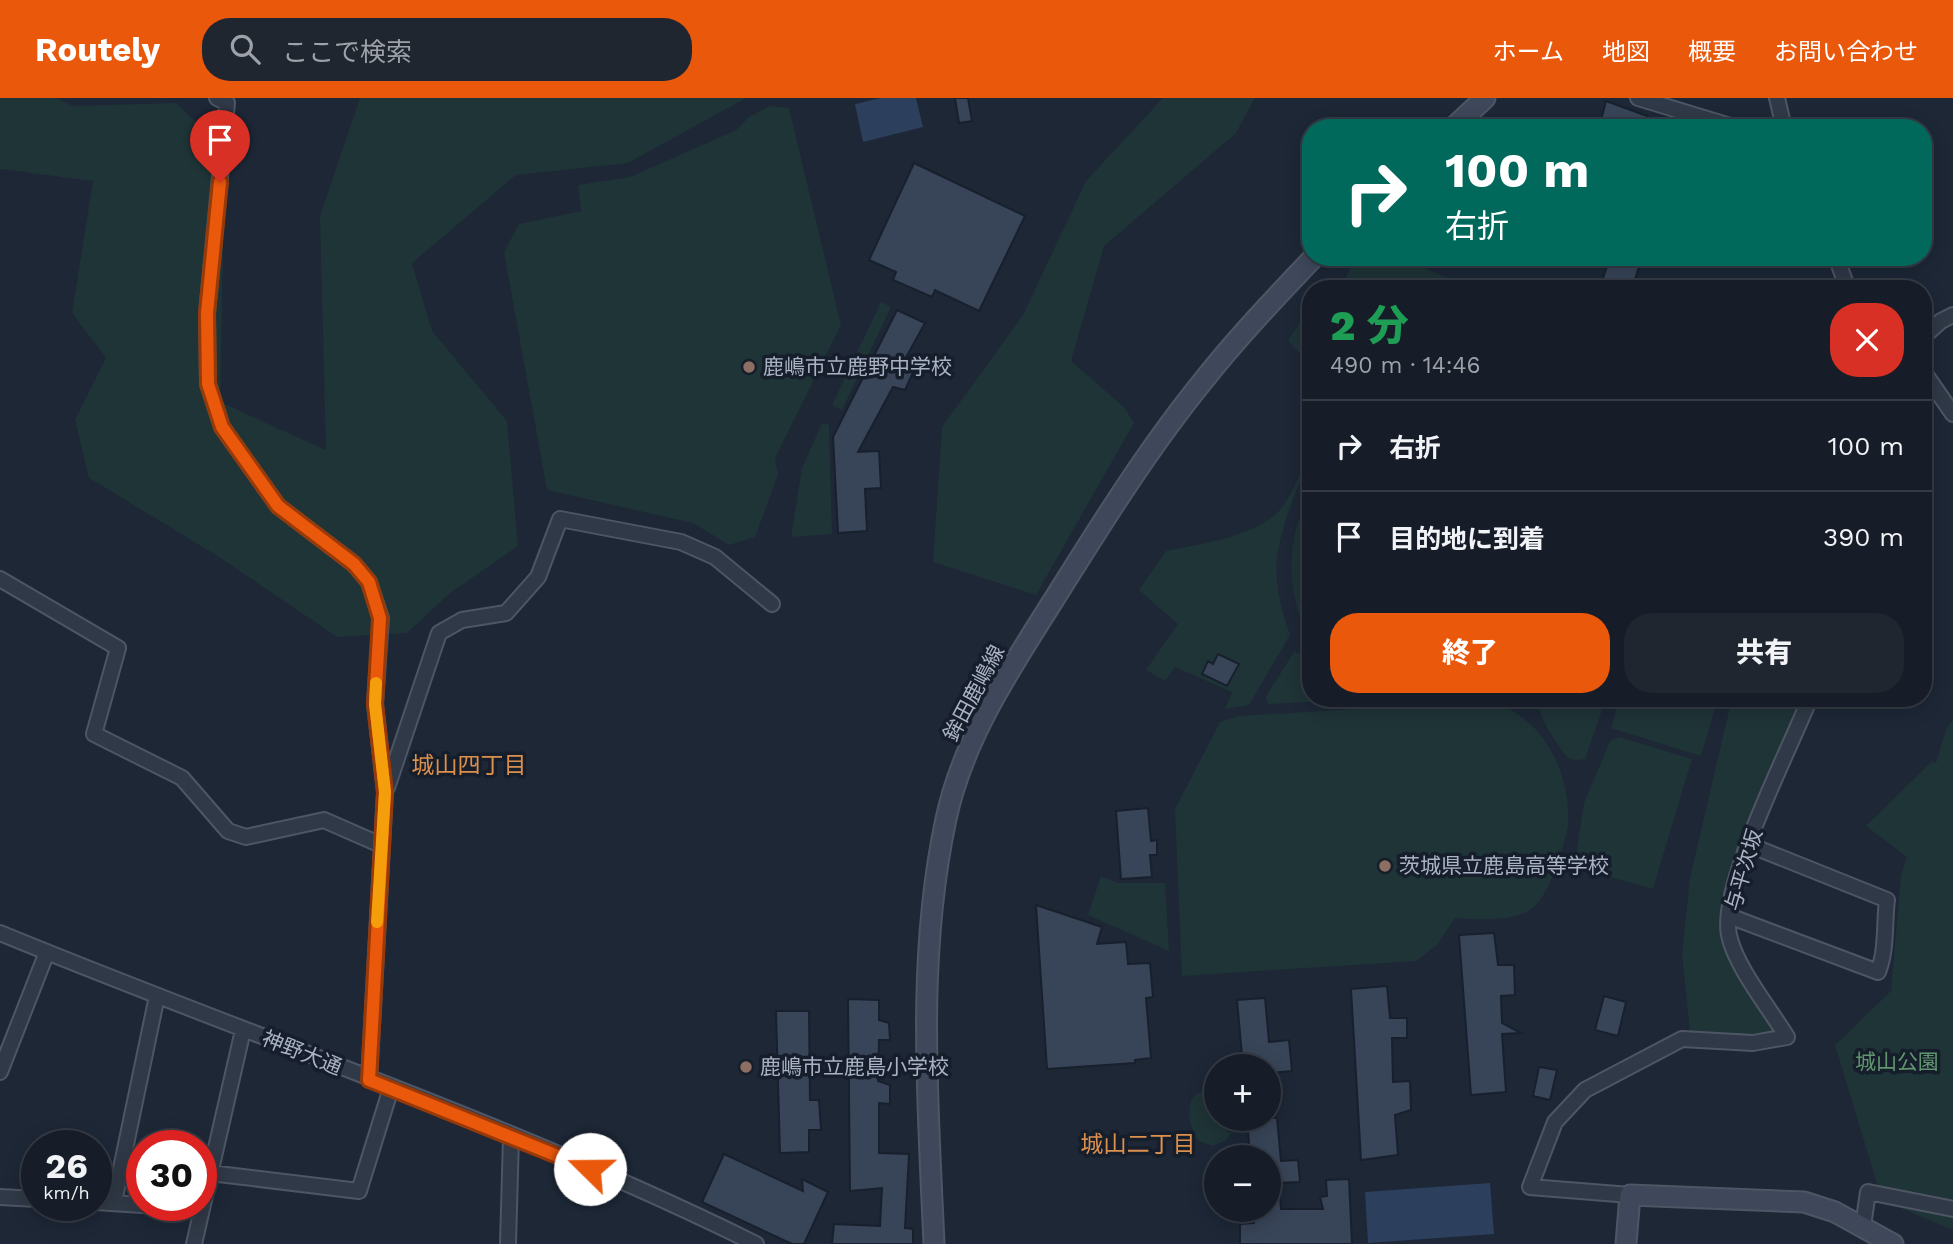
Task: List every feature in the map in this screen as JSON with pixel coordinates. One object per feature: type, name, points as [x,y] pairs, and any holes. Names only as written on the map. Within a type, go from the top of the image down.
[{"type":"main road","points":[[1463,119],[1485,98]]},
{"type":"main road","name":"鉾田鹿嶋線","points":[[934,1244],[926,1042],[931,917],[947,816],[967,752],[1000,687],[1126,486],[1203,380],[1306,266]]},
{"type":"main road","points":[[1626,1244],[1630,1195],[1804,1202],[1863,1226],[1893,1244]]},
{"type":"street","points":[[217,98],[227,103],[207,313],[208,384],[222,427],[278,506],[354,564],[369,582],[380,618],[375,704],[385,792],[369,1080]]},
{"type":"street","points":[[1638,98],[1707,119]]},
{"type":"street","points":[[1777,98],[1782,119]]},
{"type":"street","points":[[1932,329],[1953,315]]},
{"type":"street","points":[[1932,385],[1953,414]]},
{"type":"street","points":[[385,792],[439,633],[463,620],[506,613],[538,577],[560,519],[681,542],[715,557],[772,604]]},
{"type":"street","points":[[0,579],[118,648],[94,734],[182,778],[228,831],[246,837],[324,820],[381,845]]},
{"type":"street","name":"与平次坂","points":[[1630,1195],[1530,1187],[1555,1122],[1586,1090],[1682,1039],[1753,1044],[1787,1037],[1741,962],[1729,934],[1729,916],[1747,844],[1806,707]]},
{"type":"street","points":[[1729,916],[1878,972],[1884,958],[1882,931],[1887,900],[1747,844]]},
{"type":"street","name":"神野大通","points":[[0,933],[511,1136],[687,1210],[756,1244]]},
{"type":"street","points":[[0,1072],[47,952]]},
{"type":"street","points":[[126,1203],[114,1202],[157,996]]},
{"type":"street","points":[[217,1142],[243,1030]]},
{"type":"street","points":[[217,1173],[359,1191],[391,1088]]},
{"type":"street","points":[[508,1244],[511,1136]]},
{"type":"street","points":[[1863,1226],[1868,1192],[1953,1209]]},
{"type":"street","points":[[0,1197],[21,1198]]},
{"type":"street","points":[[194,1244],[199,1221]]},
{"type":"green space","points":[[0,98],[56,98],[73,106],[176,103],[225,149],[220,402],[326,450],[320,216],[360,98],[746,98],[628,163],[516,175],[412,263],[432,331],[507,421],[518,546],[449,594],[407,633],[337,637],[216,555],[89,478],[75,420],[106,358],[72,313],[93,181],[0,169]]},
{"type":"green space","points":[[1163,98],[1255,98],[1236,133],[1104,246],[1071,361],[1124,407],[1134,423],[1036,595],[933,562],[942,427],[1023,315],[1086,181]]},
{"type":"green space","points":[[770,106],[789,108],[841,325],[775,458],[778,475],[755,537],[729,545],[693,523],[547,490],[504,252],[519,224],[581,211],[578,185],[630,177],[736,130],[749,117]]},
{"type":"green space","points":[[1352,266],[1419,266],[1453,280],[1344,280]]},
{"type":"green space","points":[[881,302],[891,307],[842,410],[832,405]]},
{"type":"green space","points":[[1302,320],[1302,356],[1288,340]]},
{"type":"green space","points":[[822,423],[829,425],[832,534],[791,537],[802,468]]},
{"type":"green space","points":[[1302,471],[1302,480],[1283,530],[1277,563],[1279,595],[1290,635],[1249,705],[1225,709],[1232,692],[1175,667],[1165,681],[1146,670],[1178,624],[1139,590],[1166,551],[1212,542],[1260,525],[1283,506]]},
{"type":"green space","points":[[1302,510],[1302,624],[1293,586],[1296,529]]},
{"type":"green space","points":[[1294,652],[1300,653],[1302,702],[1268,704],[1266,696]]},
{"type":"green space","points":[[1389,707],[1508,708],[1525,719],[1539,733],[1559,766],[1565,785],[1568,825],[1545,893],[1530,910],[1516,916],[1490,919],[1455,918],[1437,945],[1416,961],[1182,976],[1175,809],[1220,722],[1239,716]]},
{"type":"green space","points":[[1601,707],[1585,759],[1574,760],[1568,757],[1550,732],[1539,709]]},
{"type":"green space","points":[[1617,707],[1715,707],[1701,756],[1611,728]]},
{"type":"green space","points":[[1730,707],[1801,707],[1724,914],[1775,1028],[1768,1034],[1747,1039],[1690,1031],[1682,954],[1690,878]]},
{"type":"green space","name":"城山公園","points":[[1953,720],[1953,1230],[1882,1200],[1835,1045],[1891,991],[1901,875],[1907,857],[1866,826],[1932,761],[1936,763],[1947,727]]},
{"type":"green space","points":[[1619,737],[1692,759],[1653,889],[1574,867],[1584,803],[1610,741]]},
{"type":"green space","points":[[1101,876],[1118,883],[1165,883],[1169,951],[1088,915]]},
{"type":"green space","points":[[1204,1090],[1204,1131],[1232,1133],[1226,1140],[1215,1145],[1199,1141],[1192,1128],[1190,1105],[1198,1093]]},
{"type":"water","points":[[881,98],[916,98],[923,127],[863,142],[855,104]]},
{"type":"water","points":[[1490,1183],[1494,1234],[1368,1243],[1365,1192]]},
{"type":"building","points":[[955,98],[968,98],[972,121],[959,123]]},
{"type":"building","points":[[1606,101],[1647,116],[1646,119],[1601,119]]},
{"type":"building","points":[[914,163],[1025,216],[979,311],[935,290],[932,297],[893,280],[896,272],[869,260]]},
{"type":"building","points":[[1607,266],[1639,266],[1635,280],[1602,280]]},
{"type":"building","points":[[897,310],[925,323],[904,361],[916,366],[905,390],[893,387],[858,452],[879,451],[881,488],[865,489],[867,531],[838,533],[833,437]]},
{"type":"building","points":[[1218,654],[1239,664],[1227,686],[1202,674],[1208,661],[1213,664]]},
{"type":"building","points":[[1148,808],[1151,841],[1157,840],[1157,855],[1150,855],[1152,877],[1121,879],[1116,811]]},
{"type":"building","points":[[1036,905],[1102,927],[1097,944],[1126,942],[1128,964],[1150,963],[1153,997],[1146,998],[1151,1058],[1135,1060],[1135,1063],[1047,1069]]},
{"type":"building","points":[[1494,933],[1498,965],[1514,965],[1515,995],[1501,996],[1502,1023],[1521,1033],[1502,1034],[1506,1092],[1471,1095],[1459,935]]},
{"type":"building","points":[[1387,986],[1390,1018],[1407,1018],[1407,1038],[1392,1038],[1393,1082],[1410,1081],[1411,1110],[1395,1115],[1398,1155],[1361,1160],[1351,989]]},
{"type":"building","points":[[1604,996],[1626,1002],[1618,1036],[1595,1030]]},
{"type":"building","points":[[1265,998],[1269,1042],[1289,1040],[1292,1071],[1281,1072],[1281,1054],[1242,1054],[1237,1000]]},
{"type":"building","points":[[848,999],[879,1000],[879,1020],[889,1023],[890,1040],[879,1040],[878,1081],[890,1085],[890,1104],[879,1103],[879,1153],[909,1154],[905,1228],[913,1229],[913,1244],[832,1244],[834,1224],[880,1226],[882,1188],[850,1191]]},
{"type":"building","points":[[776,1011],[809,1011],[810,1100],[819,1100],[821,1130],[809,1130],[809,1152],[780,1153]]},
{"type":"building","points":[[1539,1067],[1557,1070],[1550,1100],[1533,1096]]},
{"type":"building","points":[[1248,1131],[1278,1131],[1280,1145],[1249,1145]]},
{"type":"building","points":[[724,1154],[803,1191],[802,1179],[828,1192],[804,1244],[792,1244],[702,1202]]},
{"type":"building","points":[[1298,1160],[1300,1182],[1281,1183],[1281,1161]]},
{"type":"building","points":[[1349,1179],[1352,1244],[1240,1244],[1240,1224],[1281,1222],[1281,1209],[1323,1209],[1320,1197],[1327,1196],[1326,1180]]},
{"type":"slow traffic","points":[[376,683],[375,704],[385,792],[377,922]]},
{"type":"place","name":"鹿嶋市立鹿野中学校","points":[[749,367]]},
{"type":"place","name":"茨城県立鹿島高等学校","points":[[1385,866]]},
{"type":"place","name":"鹿嶋市立鹿島小学校","points":[[746,1067]]},
{"type":"district","name":"城山四丁目","points":[[469,765]]},
{"type":"district","name":"城山二丁目","points":[[1138,1144]]},
{"type":"route","points":[[220,182],[207,313],[208,384],[222,427],[278,506],[354,564],[369,582],[380,618],[375,704],[385,792],[369,1080],[590,1169]]}]
